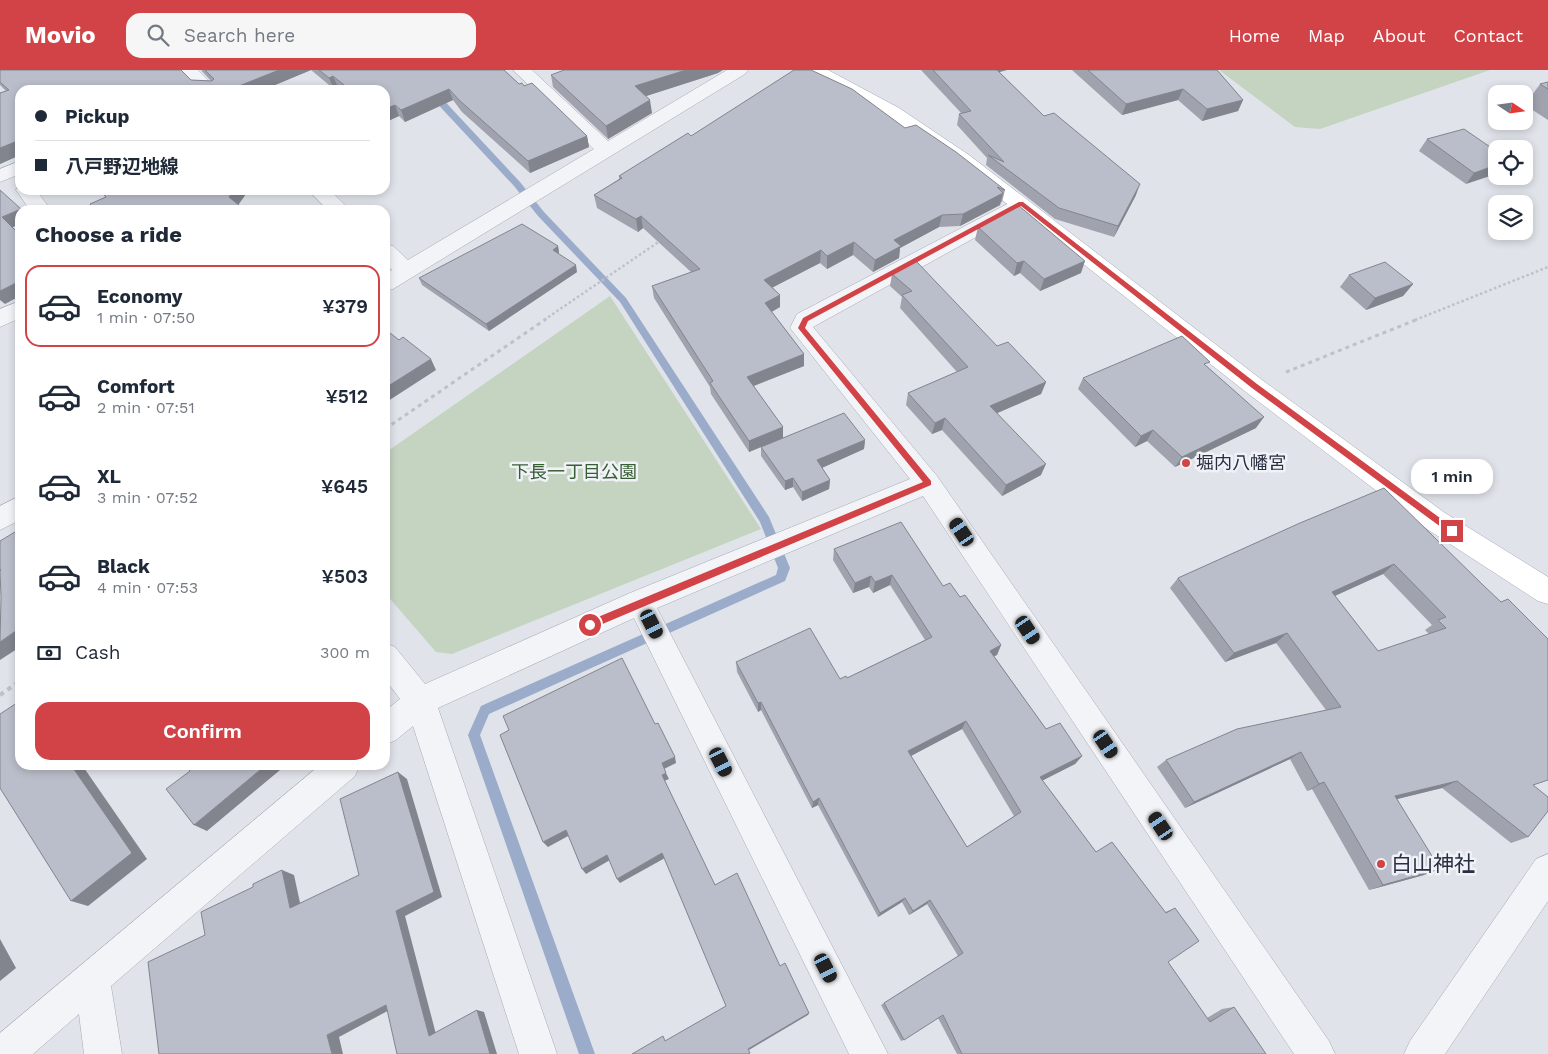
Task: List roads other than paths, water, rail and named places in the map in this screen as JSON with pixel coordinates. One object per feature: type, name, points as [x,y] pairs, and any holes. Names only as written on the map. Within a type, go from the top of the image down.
[{"type":"main road","points":[[815,70],[892,112],[962,159],[1254,386],[1436,521],[1548,592]]},
{"type":"street","points":[[188,70],[200,85]]},
{"type":"street","points":[[522,70],[606,150]]},
{"type":"street","points":[[390,281],[739,70]]},
{"type":"street","points":[[324,195],[334,205]]},
{"type":"street","points":[[1021,204],[805,320],[801,328],[928,483],[1316,1054]]},
{"type":"street","points":[[390,256],[406,271]]},
{"type":"street","points":[[0,319],[15,312]]},
{"type":"street","points":[[390,726],[420,701],[640,602],[928,483]]},
{"type":"street","points":[[0,519],[15,510]]},
{"type":"street","points":[[640,602],[869,1054]]},
{"type":"street","points":[[390,662],[420,701],[538,1054]]},
{"type":"street","points":[[4,1054],[338,770]]},
{"type":"street","points":[[1423,1054],[1548,871]]},
{"type":"street","points":[[92,978],[103,1054]]},
{"type":"waterway","points":[[434,95],[517,184],[541,214],[623,300],[765,520],[784,568],[781,578],[485,710],[474,735],[587,1054]]},
{"type":"place","name":"堀内八幡宮","points":[[1186,463]]},
{"type":"place","name":"白山神社","points":[[1381,864]]},
{"type":"park label","name":"下長一丁目公園","points":[[574,472]]}]
